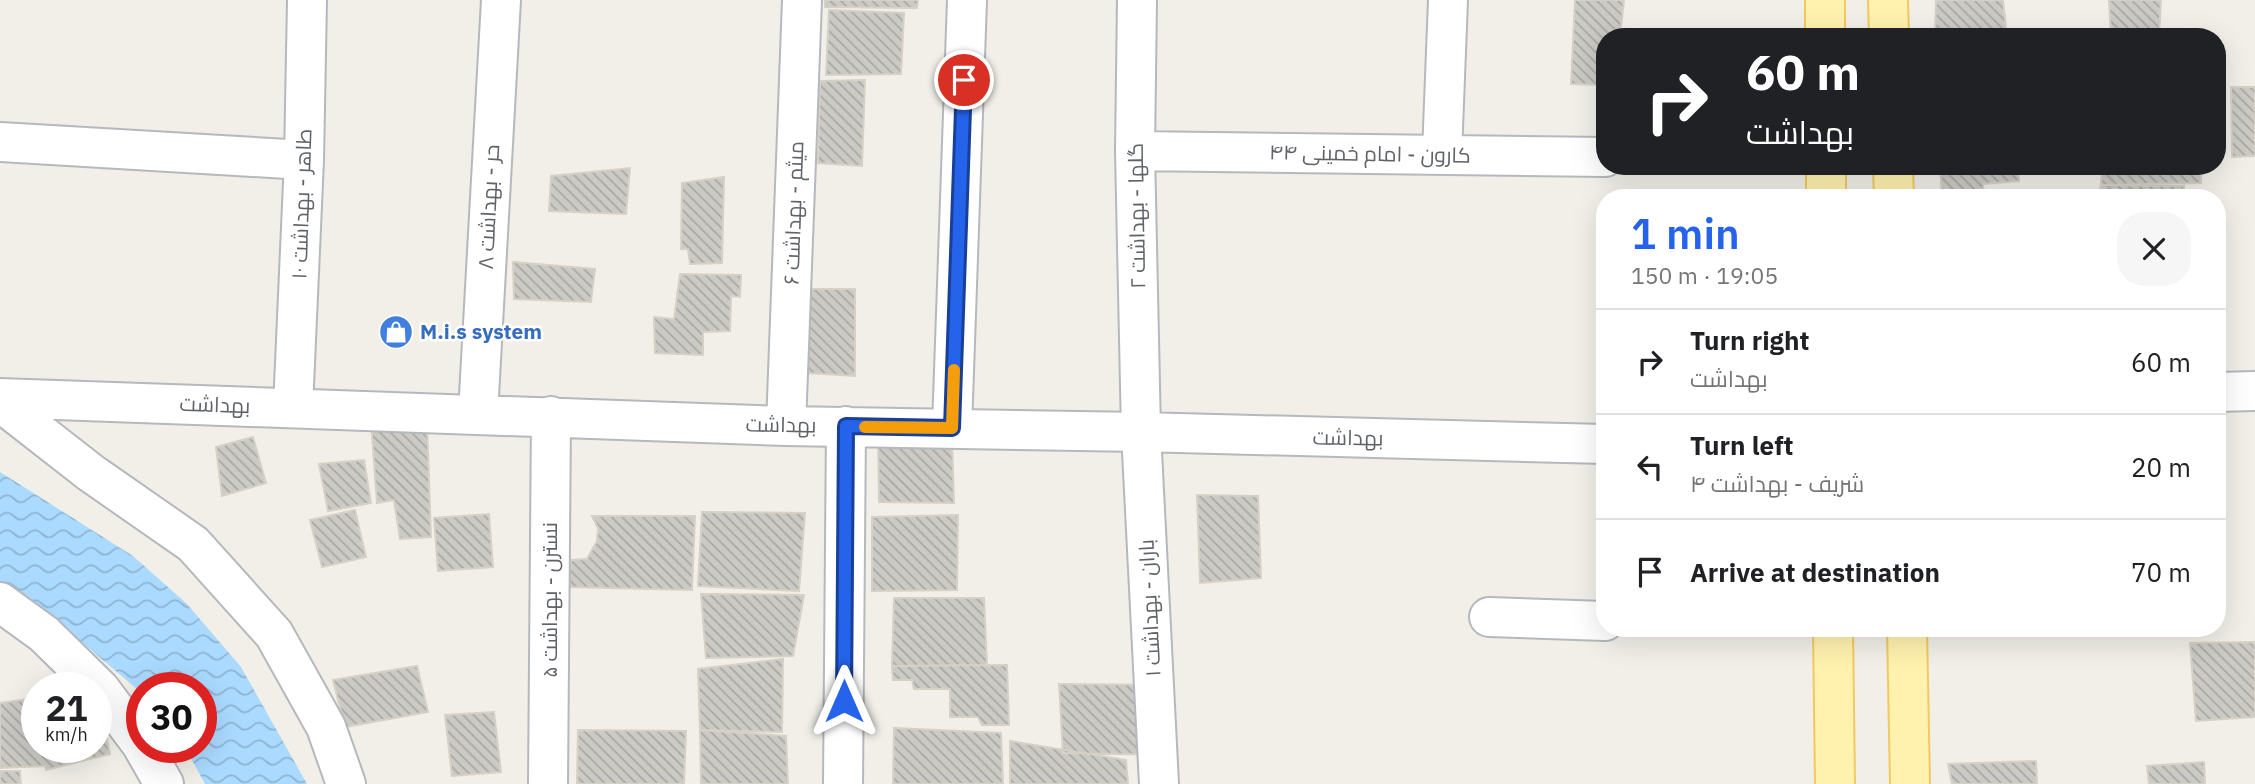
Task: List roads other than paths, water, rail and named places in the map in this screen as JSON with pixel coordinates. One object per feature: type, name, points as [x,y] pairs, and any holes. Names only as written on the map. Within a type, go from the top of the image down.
[{"type":"main road","points":[[1825,0],[1825,28]]},
{"type":"main road","points":[[1888,0],[1889,28]]},
{"type":"main road","points":[[1833,637],[1835,784]]},
{"type":"main road","points":[[1907,637],[1910,784]]},
{"type":"street","name":"طاهر - بهداشت ۱۰","points":[[293,408],[304,160],[307,0]]},
{"type":"street","name":"حر - بهداشت ۸","points":[[478,414],[501,0]]},
{"type":"street","name":"میثم - بهداشت ۶","points":[[786,426],[802,0]]},
{"type":"street","points":[[952,428],[967,0]]},
{"type":"street","name":"گلها - بهداشت ۲","points":[[1138,0],[1135,151],[1142,432]]},
{"type":"street","points":[[1442,154],[1448,0]]},
{"type":"street","points":[[0,142],[304,160]]},
{"type":"street","name":"کارون - امام خمینی ۴۴","points":[[1135,151],[1596,157]]},
{"type":"street","points":[[2226,392],[2255,391]]},
{"type":"street","points":[[0,400],[90,473],[193,544],[274,634],[326,727],[346,784]]},
{"type":"street","name":"بهداشت","points":[[0,400],[551,416],[786,426],[1596,444]]},
{"type":"street","name":"نسترن - بهداشت ۵","points":[[548,784],[551,416]]},
{"type":"street","points":[[843,784],[846,426]]},
{"type":"street","name":"باران - بهداشت ۱","points":[[1142,432],[1159,784]]},
{"type":"street","points":[[0,602],[44,634],[100,689],[126,724]]},
{"type":"street","points":[[1489,617],[1596,621]]},
{"type":"street","points":[[152,763],[164,784]]},
{"type":"water","points":[[0,472],[133,556],[187,604],[241,667],[307,784],[205,784],[194,763],[217,763],[217,672],[126,672],[126,680],[71,633],[0,584]]},
{"type":"place","name":"M.i.s system","points":[[396,332]]}]
